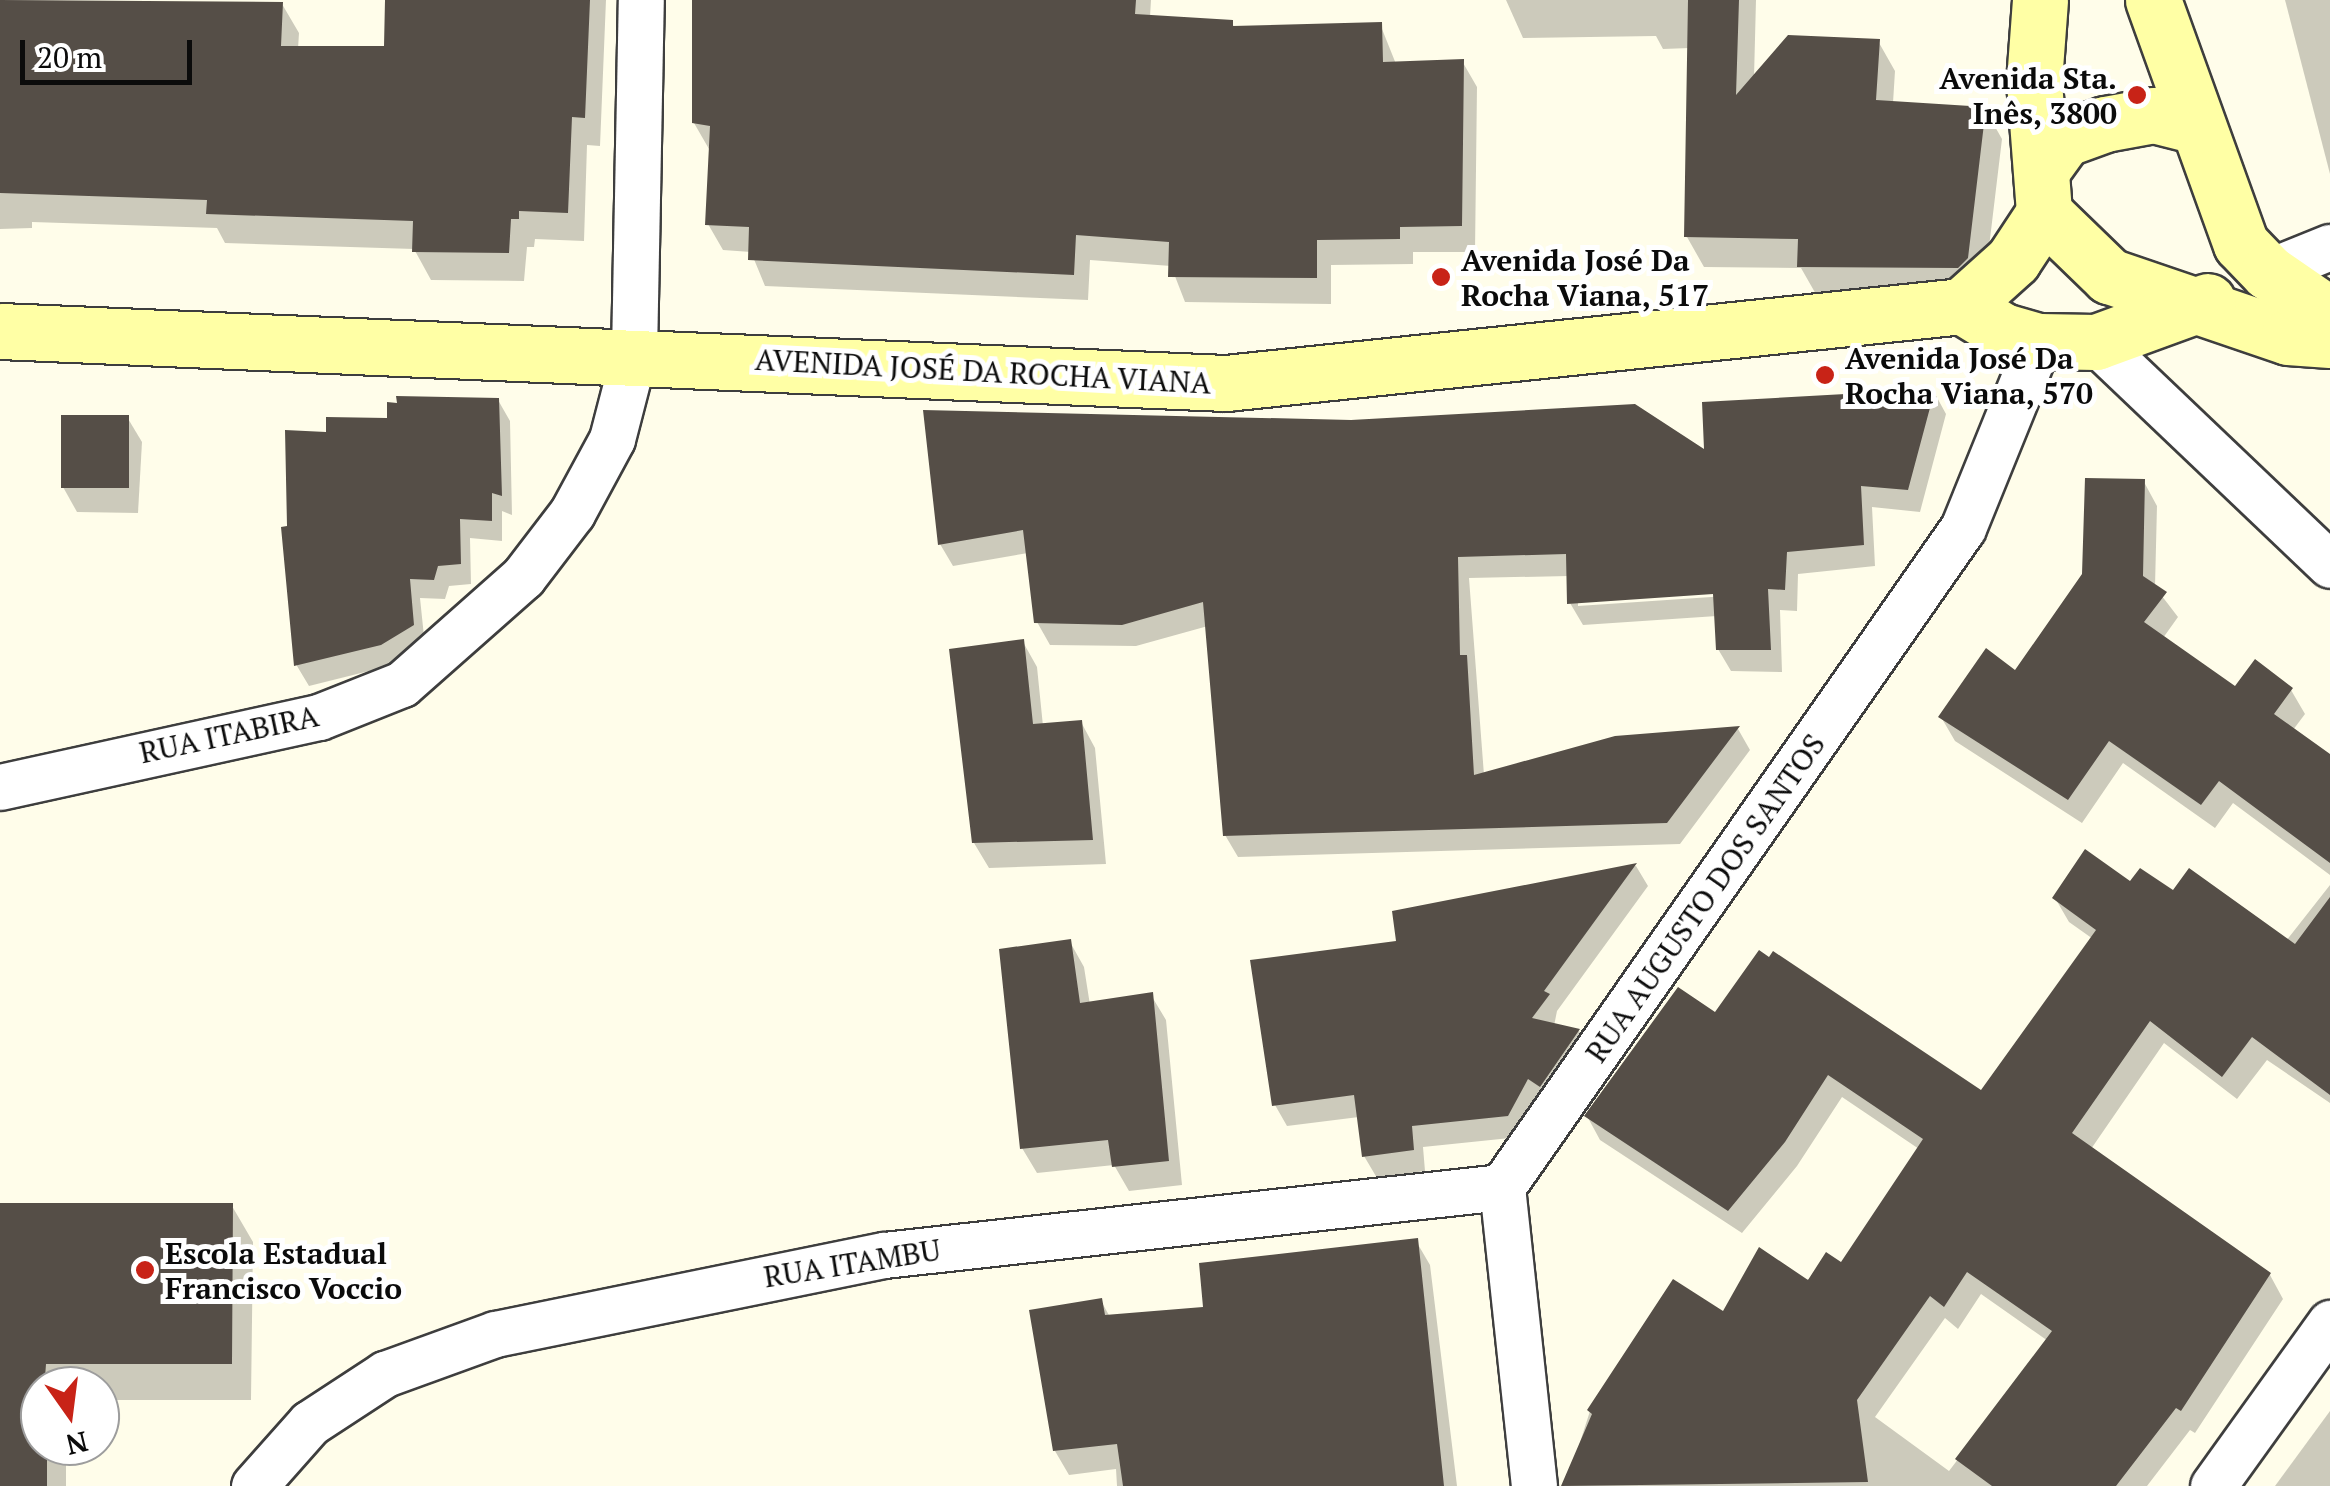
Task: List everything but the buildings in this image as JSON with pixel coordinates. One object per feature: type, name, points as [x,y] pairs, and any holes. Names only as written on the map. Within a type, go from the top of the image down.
[{"type":"street","name":"RUA ITABIRA","points":[[0,787],[319,717],[402,684],[523,577],[572,513],[612,439],[634,354],[641,0]]},
{"type":"street","points":[[2040,0],[2034,82],[2044,190],[2109,276],[2288,337],[2330,340]]},
{"type":"street","points":[[2153,0],[2234,228],[2268,272],[2330,316]]},
{"type":"street","points":[[2197,126],[2154,116],[2105,124],[2064,139],[2013,260],[1962,306],[2003,332],[2039,341],[2096,342],[2198,305],[2330,247]]},
{"type":"street","name":"AVENIDA JOSÉ DA ROCHA VIANA","points":[[0,331],[634,354],[1226,383],[1962,306]]},
{"type":"street","name":"RUA AUGUSTO DOS SANTOS","points":[[1502,1188],[1963,528],[2039,341]]},
{"type":"street","points":[[2096,342],[2330,565]]},
{"type":"street","points":[[1502,1188],[1534,1486]]},
{"type":"street","name":"RUA ITAMBU","points":[[254,1486],[310,1423],[385,1374],[495,1334],[884,1256],[1502,1188]]},
{"type":"street","points":[[2213,1486],[2330,1323]]},
{"type":"place","name":"Avenida Sta. Inês, 3800","points":[[2137,95]]},
{"type":"place","name":"Avenida José Da Rocha Viana, 517","points":[[1441,277]]},
{"type":"place","name":"Avenida José Da Rocha Viana, 570","points":[[1825,375]]},
{"type":"place","name":"Escola Estadual Francisco Voccio","points":[[145,1270]]}]
